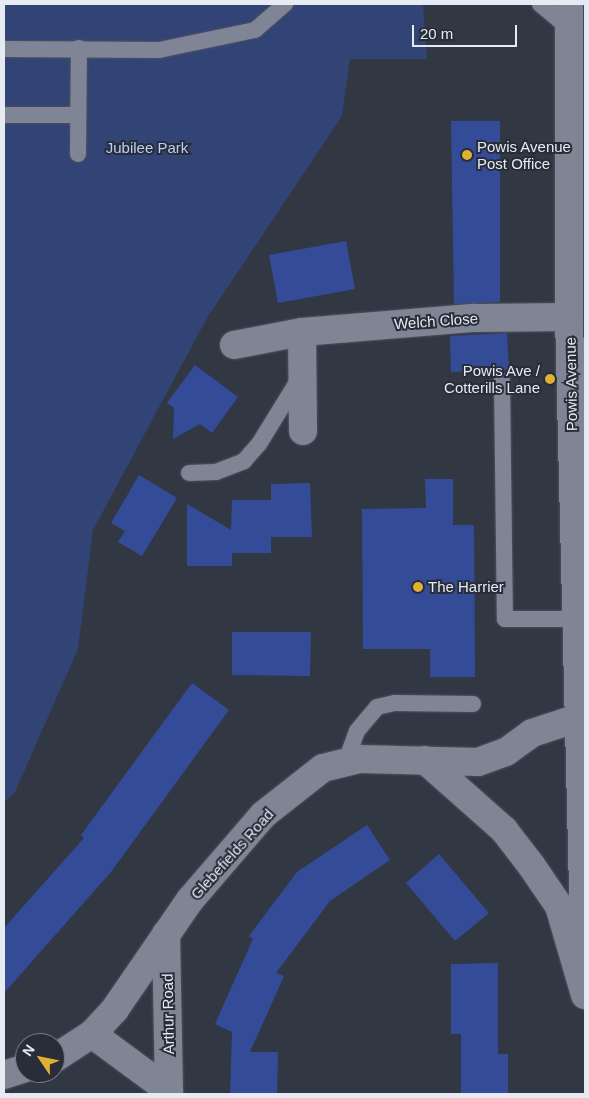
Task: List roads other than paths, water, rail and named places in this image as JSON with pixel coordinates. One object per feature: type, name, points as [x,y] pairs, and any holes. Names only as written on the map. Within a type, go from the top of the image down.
[{"type":"street","name":"Powis Avenue","points":[[569,4],[578,27],[569,317],[585,973]]},
{"type":"street","name":"Welch Close","points":[[234,345],[302,332],[474,318],[569,317]]},
{"type":"street","points":[[302,332],[303,431]]},
{"type":"street","name":"Glebefields Road","points":[[65,1052],[92,1034],[115,1008],[190,900],[263,815],[323,768],[346,761],[425,760],[478,762],[506,752],[532,733],[578,718]]},
{"type":"street","points":[[425,760],[504,830],[559,906],[585,995]]},
{"type":"street","name":"Arthur Road","points":[[166,934],[169,1092]]},
{"type":"street","points":[[92,1034],[169,1092]]},
{"type":"lane","points":[[4,49],[159,50],[255,30],[285,4]]},
{"type":"lane","points":[[540,4],[578,27]]},
{"type":"lane","points":[[78,48],[78,154]]},
{"type":"lane","points":[[4,114],[78,115]]},
{"type":"lane","points":[[189,473],[223,470],[244,461],[260,444],[302,374]]},
{"type":"lane","points":[[502,382],[505,619],[576,619]]},
{"type":"lane","points":[[346,761],[357,731],[377,707],[396,703],[473,704]]},
{"type":"place","name":"Powis Avenue Post Office","points":[[467,155]]},
{"type":"place","name":"Powis Ave / Cotterills Lane","points":[[550,379]]},
{"type":"place","name":"The Harrier","points":[[418,587]]},
{"type":"park label","name":"Jubilee Park","points":[[147,148]]}]
